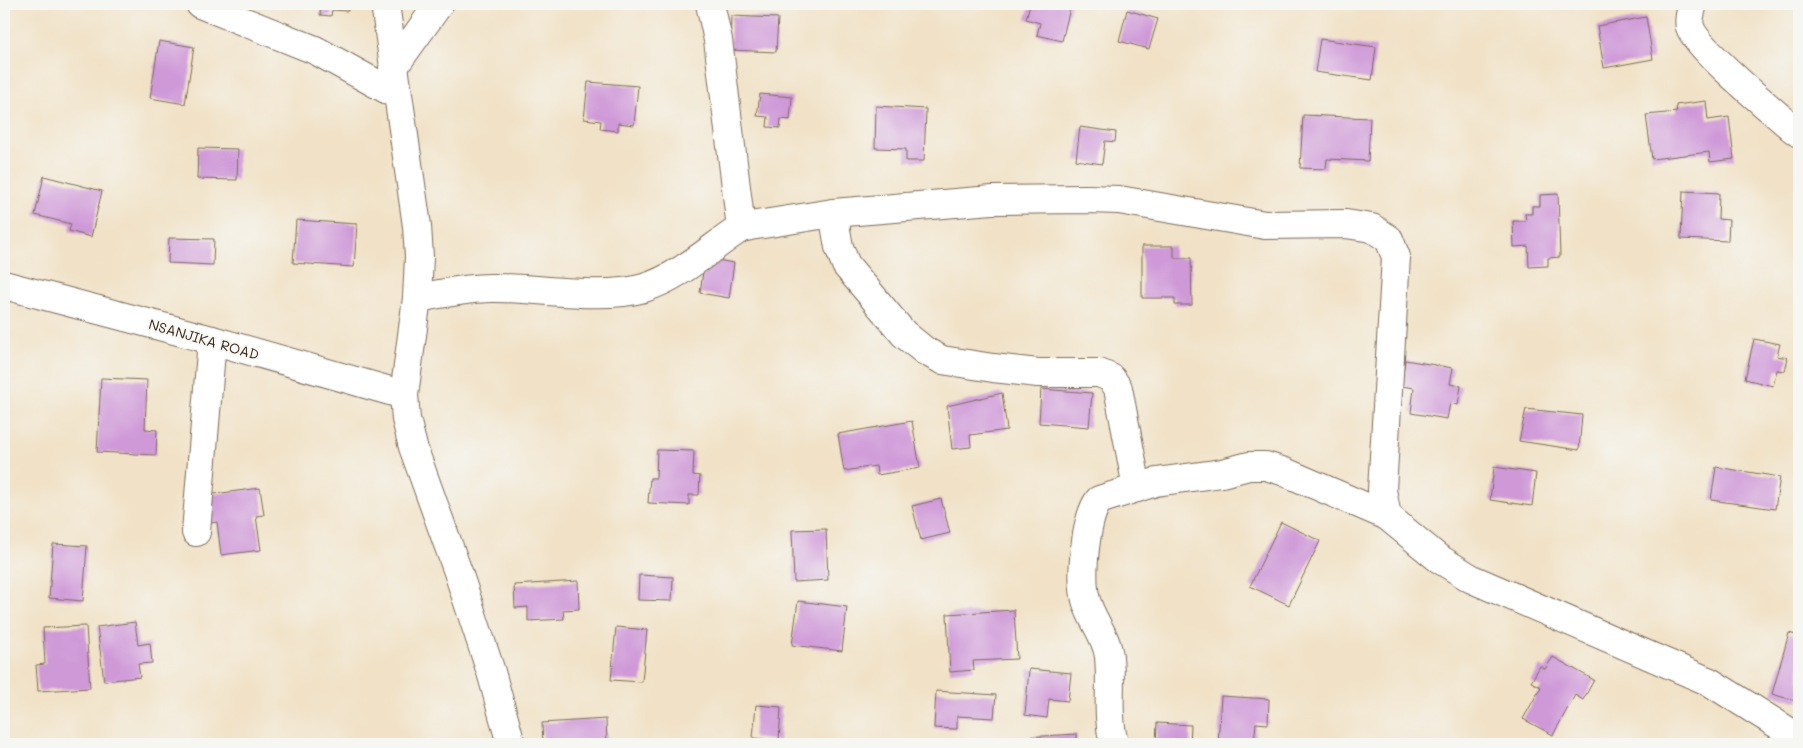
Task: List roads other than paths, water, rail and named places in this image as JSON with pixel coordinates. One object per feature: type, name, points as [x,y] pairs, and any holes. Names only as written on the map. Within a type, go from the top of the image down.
[{"type":"street","points":[[200,4],[315,50],[397,95]]},
{"type":"street","points":[[385,4],[417,226],[419,257],[417,298],[404,395],[406,419],[491,672],[511,744]]},
{"type":"street","points":[[393,68],[439,4]]},
{"type":"street","points":[[710,4],[718,40],[741,228]]},
{"type":"street","points":[[1693,4],[1689,25],[1693,34],[1714,58],[1799,133]]},
{"type":"street","points":[[417,298],[472,289],[495,288],[622,293],[645,288],[667,277],[741,228],[833,213],[992,200],[1119,200],[1265,225],[1346,224],[1372,228],[1388,239],[1396,257],[1382,490],[1388,516]]},
{"type":"street","points":[[833,213],[839,247],[846,265],[904,334],[924,351],[942,360],[992,368],[1038,373],[1099,373],[1111,378],[1118,388],[1137,488]]},
{"type":"street","name":"NSANJIKA ROAD","points":[[4,285],[212,340],[404,395]]},
{"type":"street","points":[[196,532],[212,340]]},
{"type":"street","points":[[1114,744],[1109,725],[1109,656],[1105,641],[1086,602],[1083,583],[1089,518],[1093,507],[1099,500],[1156,482],[1222,473],[1249,466],[1266,466],[1285,472],[1388,516],[1438,558],[1472,579],[1710,682],[1799,738]]}]
